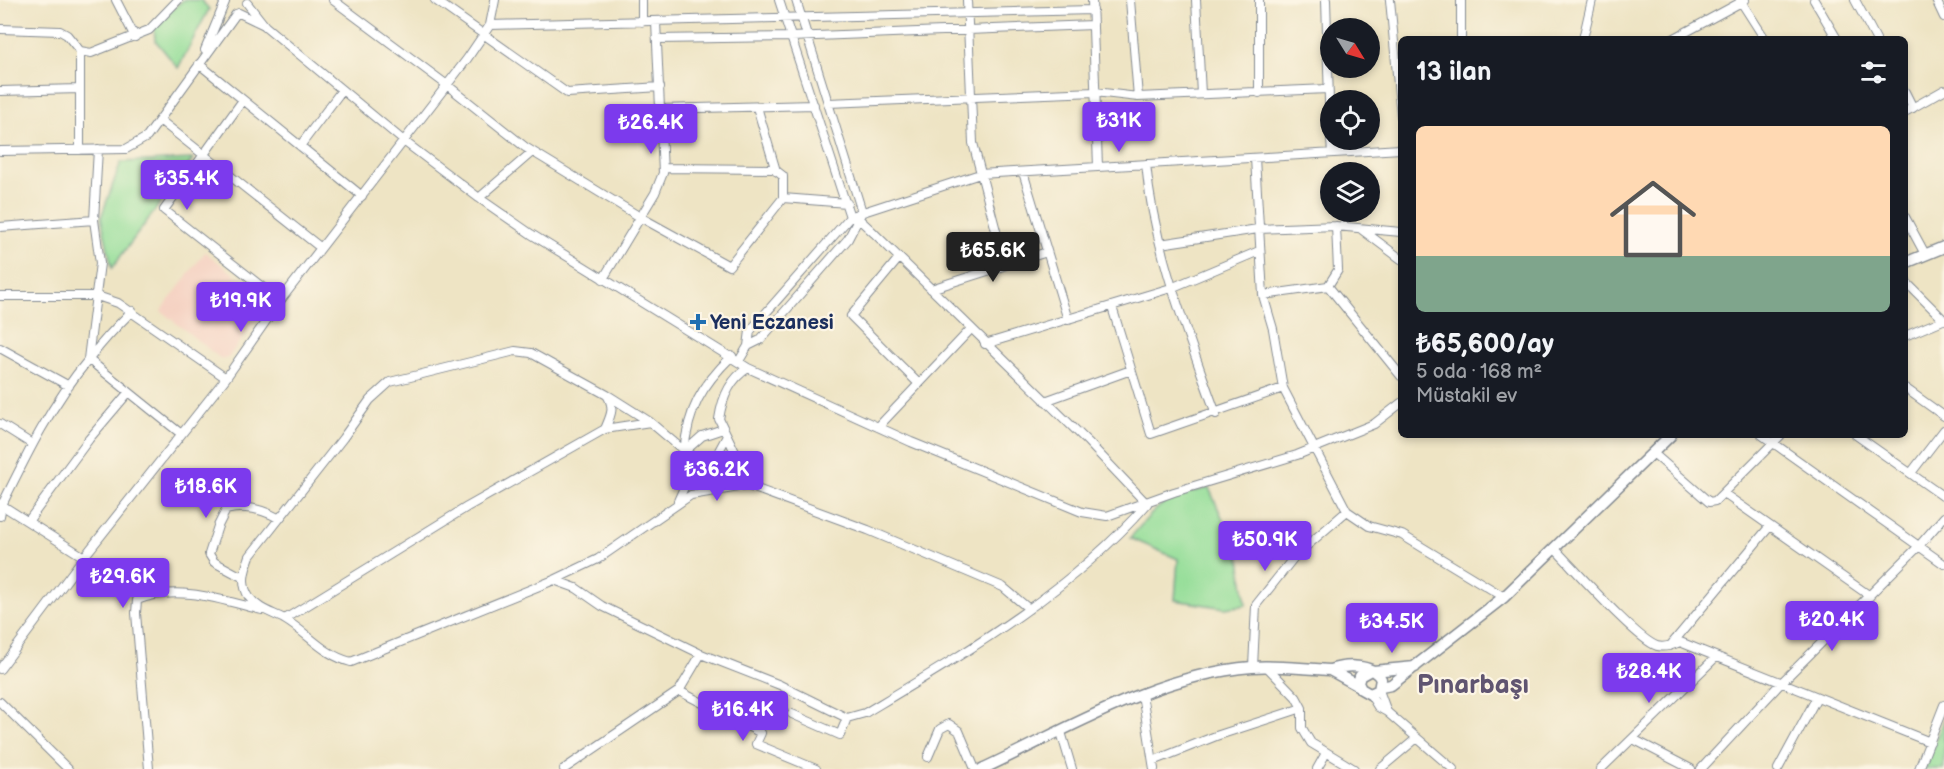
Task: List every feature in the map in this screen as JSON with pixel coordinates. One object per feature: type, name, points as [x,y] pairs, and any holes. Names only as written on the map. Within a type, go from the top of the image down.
[{"type":"main road","points":[[1908,262],[1944,247]]},
{"type":"main road","points":[[1330,670],[1359,686],[1376,690],[1391,685],[1504,597],[1668,438]]},
{"type":"main road","points":[[982,769],[1142,694],[1204,674],[1254,667],[1330,670],[1350,667],[1371,671],[1416,667]]},
{"type":"main road","points":[[1359,686],[1360,676],[1371,671]]},
{"type":"main road","points":[[1371,671],[1381,679],[1376,690]]},
{"type":"street","points":[[116,0],[135,37]]},
{"type":"street","points":[[80,51],[91,53],[149,30],[178,0]]},
{"type":"street","points":[[333,0],[447,84],[532,152],[640,217],[729,266],[783,198],[783,176],[776,171],[664,168]]},
{"type":"street","points":[[435,0],[567,93],[660,87]]},
{"type":"street","points":[[0,669],[180,433],[226,378],[280,301],[405,142],[490,25],[495,0]]},
{"type":"street","points":[[642,0],[642,22]]},
{"type":"street","points":[[779,0],[847,203],[857,216],[970,330],[1045,401],[1147,504]]},
{"type":"street","points":[[684,452],[687,421],[694,406],[720,368],[735,359],[748,346],[760,340],[848,239],[857,216],[828,103],[796,0]]},
{"type":"street","points":[[967,0],[972,143],[1005,265]]},
{"type":"street","points":[[1092,0],[1098,167]]},
{"type":"street","points":[[1130,0],[1138,97]]},
{"type":"street","points":[[1196,0],[1201,94]]},
{"type":"street","points":[[1259,0],[1259,93]]},
{"type":"street","points":[[828,103],[1095,92],[1138,97],[1328,89],[1326,0]]},
{"type":"street","points":[[1390,0],[1398,85]]},
{"type":"street","points":[[1461,0],[1461,36]]},
{"type":"street","points":[[1584,36],[1592,0]]},
{"type":"street","points":[[1814,0],[1835,36]]},
{"type":"street","points":[[1855,0],[1874,36]]},
{"type":"street","points":[[1936,0],[1944,16]]},
{"type":"street","points":[[224,1],[229,12],[265,26]]},
{"type":"street","points":[[199,64],[224,1]]},
{"type":"street","points":[[0,151],[126,149],[147,137],[161,121],[199,64],[247,1],[265,26],[405,142],[479,198],[531,234],[748,368],[878,427],[1082,512],[1107,516],[1147,504],[1174,492],[1297,455],[1374,424],[1398,405]]},
{"type":"street","points":[[1678,36],[1742,1],[1763,36]]},
{"type":"street","points":[[490,25],[786,20],[1093,10]]},
{"type":"street","points":[[603,279],[655,193],[664,168],[656,22]]},
{"type":"street","points":[[657,39],[791,37],[1093,25]]},
{"type":"street","points":[[1,29],[60,31],[67,35],[80,51],[80,150]]},
{"type":"street","points":[[199,64],[362,196]]},
{"type":"street","points":[[0,91],[80,89]]},
{"type":"street","points":[[300,146],[342,90]]},
{"type":"street","points":[[1909,110],[1944,90]]},
{"type":"street","points":[[243,100],[164,210],[280,301]]},
{"type":"street","points":[[661,109],[814,105]]},
{"type":"street","points":[[757,107],[776,171]]},
{"type":"street","points":[[161,121],[321,248]]},
{"type":"street","points":[[88,359],[100,263],[94,220],[98,149]]},
{"type":"street","points":[[748,346],[750,331],[857,216],[980,174],[1398,149]]},
{"type":"street","points":[[479,198],[532,152]]},
{"type":"street","points":[[1255,158],[1263,295],[1273,329],[1283,388],[1347,511],[1369,526],[1402,535],[1419,544],[1504,597]]},
{"type":"street","points":[[1146,164],[1150,205],[1171,288],[1216,414]]},
{"type":"street","points":[[1023,172],[1068,320]]},
{"type":"street","points":[[783,198],[847,203]]},
{"type":"street","points":[[0,227],[94,220]]},
{"type":"street","points":[[1908,223],[1925,254]]},
{"type":"street","points":[[1160,244],[1258,229],[1336,226],[1398,232]]},
{"type":"street","points":[[1328,286],[1338,270],[1336,226]]},
{"type":"street","points":[[1361,229],[1398,257]]},
{"type":"street","points":[[985,344],[1171,288],[1259,251]]},
{"type":"street","points":[[931,289],[1047,252]]},
{"type":"street","points":[[899,258],[851,316],[919,384]]},
{"type":"street","points":[[1908,284],[1943,320],[1908,335]]},
{"type":"street","points":[[1263,295],[1328,286]]},
{"type":"street","points":[[1328,286],[1398,372]]},
{"type":"street","points":[[0,296],[97,296],[132,310],[226,378]]},
{"type":"street","points":[[1112,307],[1151,434],[1216,414],[1283,388]]},
{"type":"street","points":[[0,516],[1,505],[32,444],[69,386],[88,359],[132,310]]},
{"type":"street","points":[[878,427],[970,330]]},
{"type":"street","points":[[0,348],[69,386]]},
{"type":"street","points":[[262,610],[248,596],[243,576],[250,556],[370,400],[390,382],[515,351],[531,353],[650,422],[689,456],[689,476],[676,504]]},
{"type":"street","points":[[88,359],[180,433]]},
{"type":"street","points":[[748,368],[732,385],[723,402],[719,419],[751,485]]},
{"type":"street","points":[[1045,401],[1131,370]]},
{"type":"street","points":[[1908,390],[1944,416]]},
{"type":"street","points":[[29,520],[89,439],[128,393]]},
{"type":"street","points":[[605,429],[612,412],[612,404],[607,395]]},
{"type":"street","points":[[285,619],[467,507],[605,429],[650,422]]},
{"type":"street","points":[[0,424],[32,444]]},
{"type":"street","points":[[1911,473],[1944,430]]},
{"type":"street","points":[[684,452],[702,436],[725,433]]},
{"type":"street","points":[[700,493],[725,433]]},
{"type":"street","points":[[1766,438],[1944,564]]},
{"type":"street","points":[[1653,453],[1703,499],[1715,501],[1778,438]]},
{"type":"street","points":[[1860,438],[1944,497]]},
{"type":"street","points":[[684,452],[708,471],[868,530],[1003,587],[1029,609]]},
{"type":"street","points":[[149,769],[136,613],[138,600],[157,592],[206,596],[262,610],[285,619],[335,658],[351,662],[554,580],[598,559],[676,504],[700,493],[751,485]]},
{"type":"street","points":[[1723,493],[1870,596]]},
{"type":"street","points":[[554,580],[576,588],[603,606],[701,654],[780,685],[848,718],[865,713],[1029,609],[1102,551],[1147,504]]},
{"type":"street","points":[[1,505],[29,520],[84,557]]},
{"type":"street","points":[[243,576],[214,562],[209,554],[214,535],[226,510],[240,506],[266,511],[278,518]]},
{"type":"street","points":[[1254,667],[1256,605],[1295,556],[1347,511]]},
{"type":"street","points":[[1701,769],[1781,683],[1918,547],[1944,517]]},
{"type":"street","points":[[1670,646],[1770,526]]},
{"type":"street","points":[[1554,548],[1656,646],[1670,646],[1680,642],[1930,742]]},
{"type":"street","points":[[564,769],[679,691],[701,654]]},
{"type":"street","points":[[1601,769],[1716,657]]},
{"type":"street","points":[[1268,668],[1296,697],[1302,708],[1302,728],[1311,743],[1354,769]]},
{"type":"street","points":[[1376,690],[1378,707],[1388,712],[1448,767]]},
{"type":"street","points":[[679,691],[761,733],[756,744],[816,769]]},
{"type":"street","points":[[1142,694],[1154,765],[1216,736],[1302,708]]},
{"type":"street","points":[[1778,769],[1817,697]]},
{"type":"street","points":[[0,702],[68,769]]},
{"type":"street","points":[[1919,769],[1944,705]]},
{"type":"street","points":[[792,714],[840,735],[848,718]]},
{"type":"street","points":[[928,757],[940,729],[949,724],[958,731],[975,769]]},
{"type":"street","points":[[1061,732],[1072,769]]},
{"type":"street","points":[[1380,769],[1418,738]]},
{"type":"street","points":[[1633,739],[1691,769]]},
{"type":"street","points":[[1317,769],[1326,753]]},
{"type":"shaded area","points":[[205,252],[269,301],[228,358],[221,359],[161,311]]},
{"type":"green space","points":[[183,0],[201,0],[209,9],[178,68],[155,40],[154,26]]},
{"type":"green space","points":[[193,159],[112,268],[101,217],[121,162]]},
{"type":"green space","points":[[1209,488],[1240,558],[1246,605],[1225,608],[1175,600],[1178,559],[1130,538],[1156,509],[1181,495]]},
{"type":"green space","points":[[1944,717],[1944,769],[1925,769]]},
{"type":"place","name":"Yeni Eczanesi","points":[[698,322]]},
{"type":"district","name":"Pınarbaşı","points":[[1473,684]]}]
